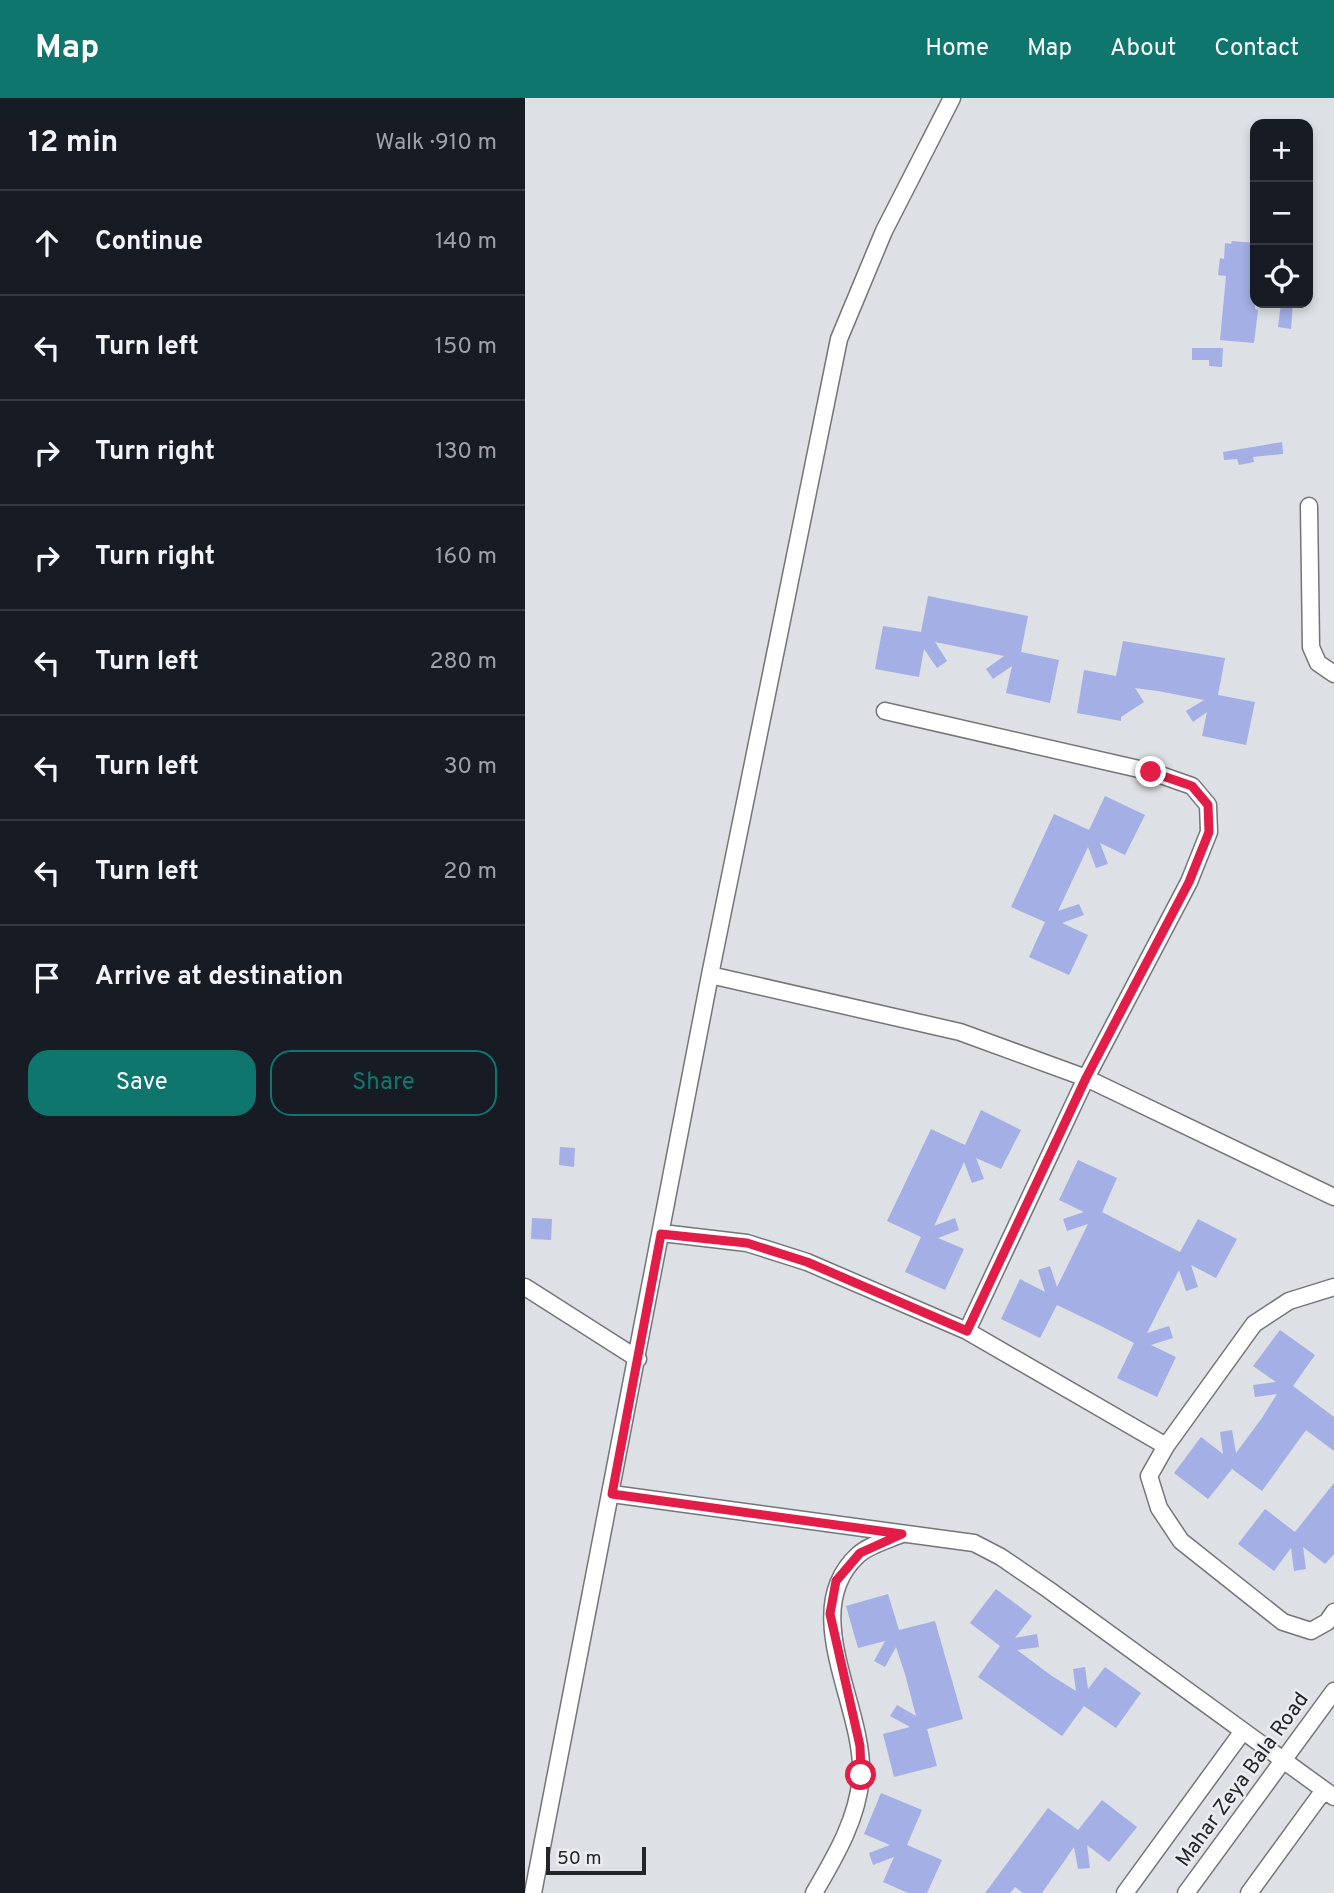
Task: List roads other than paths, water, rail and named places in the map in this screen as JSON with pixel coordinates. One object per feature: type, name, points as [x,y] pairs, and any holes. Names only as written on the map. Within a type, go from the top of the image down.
[{"type":"street","points":[[533,1893],[710,975],[839,340],[884,231],[952,98]]},
{"type":"street","points":[[1309,506],[1311,647],[1318,663],[1334,674]]},
{"type":"street","points":[[885,711],[1151,772],[1192,786],[1208,805],[1209,832],[1189,882],[1086,1078],[967,1331]]},
{"type":"street","points":[[710,975],[960,1032],[1086,1078],[1334,1197]]},
{"type":"street","points":[[661,1234],[747,1243],[795,1258],[967,1331],[1166,1446]]},
{"type":"street","points":[[525,1287],[638,1359]]},
{"type":"street","points":[[1334,1287],[1289,1301],[1254,1324],[1166,1446],[1149,1476],[1159,1508],[1181,1541],[1283,1622],[1311,1631],[1327,1622],[1334,1612]]},
{"type":"street","points":[[612,1494],[974,1543],[1001,1557],[1329,1794],[1249,1893]]},
{"type":"street","points":[[814,1893],[832,1861],[856,1805],[861,1775],[860,1746],[830,1614],[836,1581],[860,1553],[902,1534]]},
{"type":"street","name":"Mahar Zeya Bala Road","points":[[1186,1893],[1334,1691]]},
{"type":"street","points":[[1125,1893],[1243,1731]]}]
